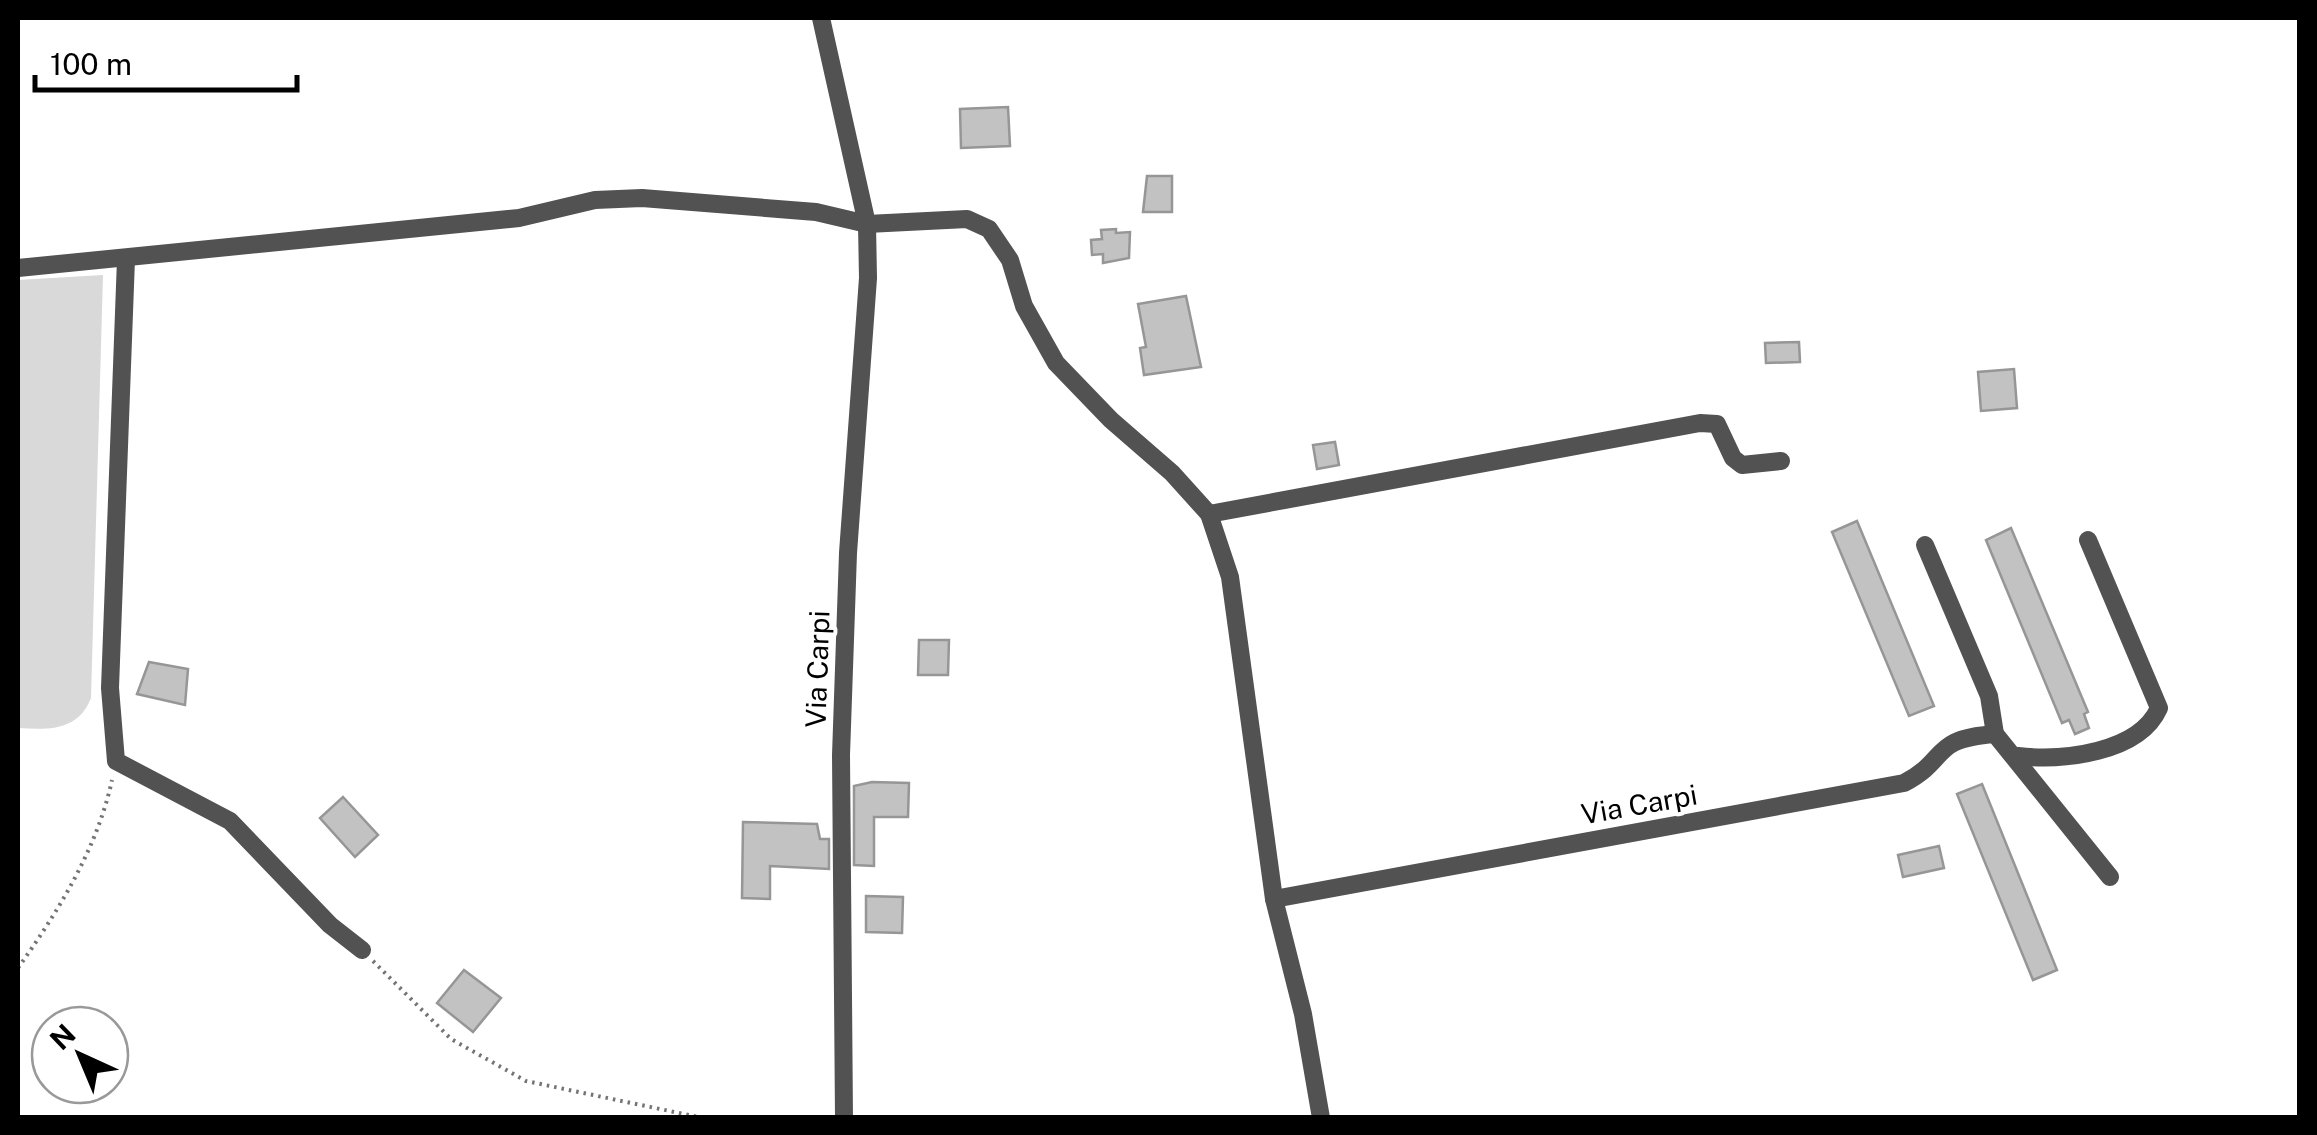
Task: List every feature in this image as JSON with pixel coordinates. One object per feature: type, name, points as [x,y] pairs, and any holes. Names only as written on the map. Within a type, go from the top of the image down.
[{"type":"street","name":"Via Carpi","points":[[821,18],[867,224],[868,278],[848,553],[841,755],[844,1118]]},
{"type":"street","points":[[18,268],[519,218],[595,200],[642,198],[816,212],[867,224],[967,219],[989,229],[1010,260],[1024,306],[1056,362],[1110,420],[1172,472],[1208,514],[1233,594],[1274,899],[1303,1014],[1321,1118]]},
{"type":"street","points":[[126,259],[110,688],[116,760],[230,821],[330,925],[362,950]]},
{"type":"street","points":[[1208,514],[1700,424],[1717,424],[1733,458],[1742,465],[1782,462]]},
{"type":"street","points":[[2018,756],[2045,759],[2138,737],[2151,726],[2159,708],[2088,540]]},
{"type":"street","points":[[1925,545],[1989,696],[1996,734],[2018,756],[2110,877]]},
{"type":"street","name":"Via Carpi","points":[[1274,899],[1904,783],[1924,773],[1933,756],[1959,736],[1996,734]]},
{"type":"path","points":[[18,968],[46,929],[104,820],[116,760]]},
{"type":"path","points":[[362,950],[451,1039],[526,1081],[702,1118]]},
{"type":"shaded area","points":[[103,275],[91,698],[70,723],[51,728],[18,728],[18,280]]},
{"type":"building","points":[[1008,107],[1010,146],[961,148],[960,109]]},
{"type":"building","points":[[1147,176],[1172,176],[1172,212],[1143,212]]},
{"type":"building","points":[[1116,229],[1116,233],[1130,232],[1129,258],[1103,263],[1103,254],[1092,255],[1091,240],[1102,239],[1101,230]]},
{"type":"building","points":[[1186,296],[1201,367],[1144,375],[1140,348],[1146,347],[1138,304]]},
{"type":"building","points":[[1799,342],[1800,362],[1766,363],[1765,343]]},
{"type":"building","points":[[2014,369],[2017,408],[1981,411],[1978,372]]},
{"type":"building","points":[[1335,442],[1339,465],[1317,469],[1313,445]]},
{"type":"building","points":[[1857,521],[1934,706],[1909,716],[1832,532]]},
{"type":"building","points":[[2011,528],[2088,712],[2084,714],[2089,728],[2075,734],[2069,720],[2062,723],[1986,540]]},
{"type":"building","points":[[919,640],[949,640],[948,675],[918,675]]},
{"type":"building","points":[[149,662],[188,669],[185,705],[137,694]]},
{"type":"building","points":[[872,782],[909,783],[908,817],[874,817],[874,866],[854,865],[854,786]]},
{"type":"building","points":[[1982,784],[2057,970],[2033,980],[1957,794]]},
{"type":"building","points":[[343,797],[378,835],[355,857],[320,818]]},
{"type":"building","points":[[743,822],[817,824],[820,839],[829,839],[829,869],[770,866],[770,899],[742,898]]},
{"type":"building","points":[[1939,846],[1944,868],[1903,877],[1898,855]]},
{"type":"building","points":[[866,896],[903,897],[902,933],[866,932]]},
{"type":"building","points":[[464,970],[501,998],[473,1032],[437,1003]]}]
